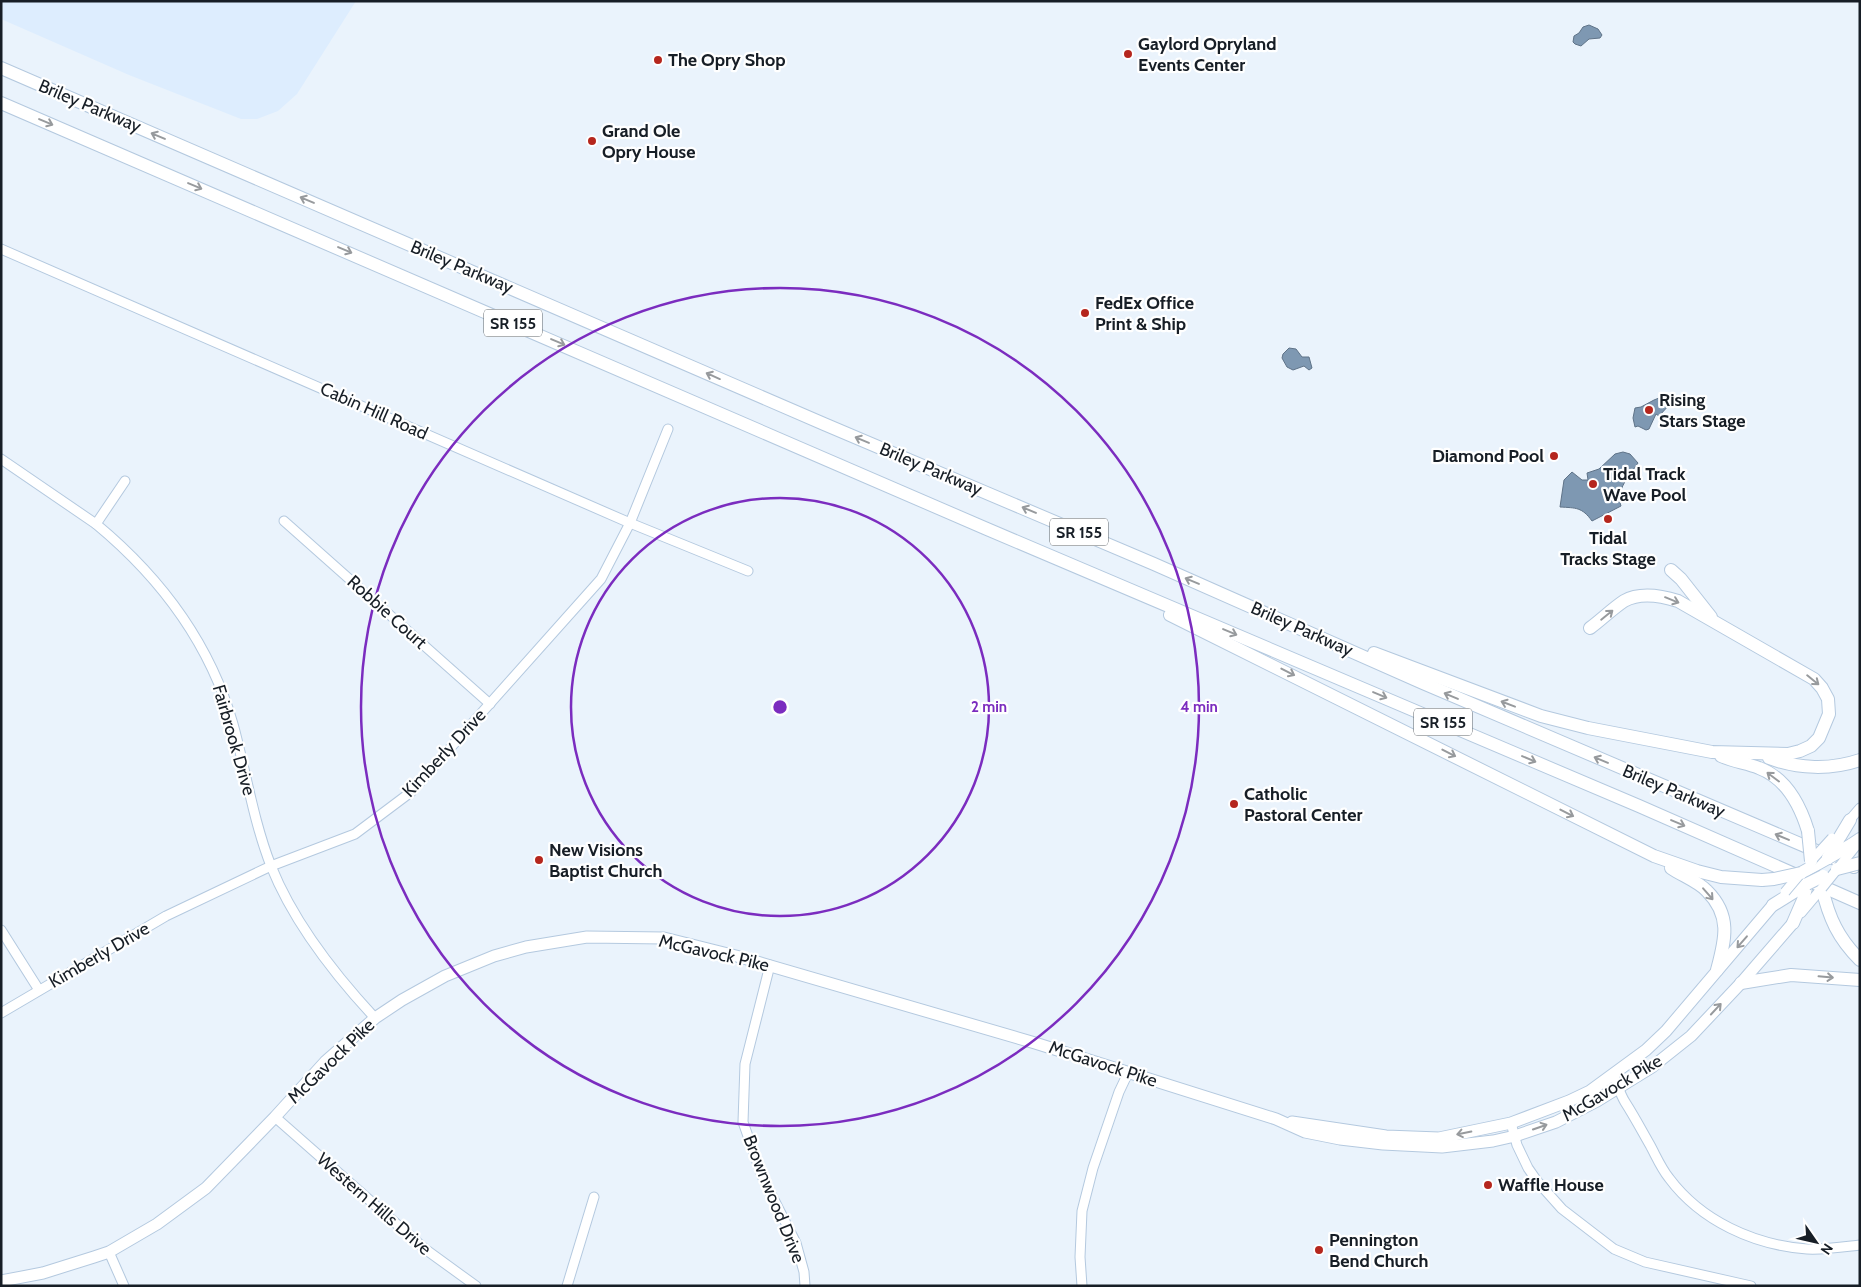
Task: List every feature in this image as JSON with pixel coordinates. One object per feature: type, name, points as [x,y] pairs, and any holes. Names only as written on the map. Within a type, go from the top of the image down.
[{"type":"highway","name":"Briley Parkway","points":[[1,68],[824,424],[1004,499],[1432,687],[1860,869]]},
{"type":"highway","name":"Briley Parkway","points":[[1,102],[1024,544],[1639,806],[1860,903]]},
{"type":"highway","points":[[1024,544],[1254,655],[1654,856],[1707,890],[1718,906],[1726,930],[1725,942],[1717,970]]},
{"type":"highway","points":[[1671,570],[1681,579],[1717,624]]},
{"type":"highway","points":[[1253,607],[1541,716],[1588,728],[1712,752],[1788,754],[1800,752],[1811,746],[1825,727],[1829,714],[1828,699],[1822,688],[1814,680],[1678,601],[1664,596],[1625,600],[1590,628]]},
{"type":"highway","points":[[1712,752],[1759,768],[1775,776],[1797,802],[1808,831],[1807,871],[1806,901],[1793,923]]},
{"type":"highway","points":[[1758,754],[1778,762],[1821,768],[1860,760]]},
{"type":"highway","points":[[1850,820],[1835,839],[1822,882],[1826,909],[1834,927],[1850,950],[1860,960]]},
{"type":"highway","points":[[1773,904],[1788,893],[1807,871],[1856,843]]},
{"type":"highway","points":[[1654,856],[1721,877],[1762,880],[1807,871],[1822,882]]},
{"type":"highway","points":[[1822,882],[1837,869],[1860,863]]},
{"type":"highway","points":[[1740,983],[1791,975],[1860,980]]},
{"type":"main road","name":"McGavock Pike","points":[[1276,1120],[1386,1136],[1439,1138],[1511,1123],[1569,1101],[1590,1091],[1646,1050],[1666,1030],[1773,904]]},
{"type":"main road","name":"McGavock Pike","points":[[1,1281],[46,1272],[109,1252],[157,1224],[206,1188],[325,1062],[375,1018],[429,985],[469,966],[515,950],[562,941],[602,937],[664,938],[770,965],[1035,1043],[1276,1120],[1305,1132],[1383,1144],[1442,1147],[1493,1141],[1515,1136],[1556,1122],[1597,1101],[1652,1067],[1691,1036],[1793,923]]},
{"type":"street","name":"Cabin Hill Road","points":[[1,248],[630,523],[748,571]]},
{"type":"street","name":"Kimberly Drive","points":[[1,1013],[166,916],[271,866],[355,834],[410,792],[601,579],[630,523],[668,429]]},
{"type":"street","name":"Fairbrook Drive","points":[[1,459],[96,524],[156,581],[184,619],[206,657],[227,704],[241,755],[252,808],[271,866],[292,906],[315,943],[346,986],[375,1018]]},
{"type":"street","points":[[96,524],[126,481]]},
{"type":"street","name":"Robbie Court","points":[[284,521],[490,704]]},
{"type":"street","points":[[1850,820],[1860,808]]},
{"type":"street","points":[[1807,871],[1835,839]]},
{"type":"street","points":[[1837,869],[1856,843]]},
{"type":"street","points":[[1806,901],[1822,882]]},
{"type":"street","points":[[1,930],[39,990]]},
{"type":"street","name":"Brownwood Drive","points":[[770,965],[745,1064],[744,1122],[762,1176],[796,1243],[804,1272],[805,1286]]},
{"type":"street","points":[[1082,1286],[1080,1257],[1082,1212],[1093,1168],[1119,1092],[1128,1072]]},
{"type":"street","points":[[1613,1074],[1625,1102],[1668,1177],[1693,1204],[1719,1223],[1760,1240],[1781,1246],[1808,1249],[1860,1245]]},
{"type":"street","name":"Western Hills Drive","points":[[275,1117],[424,1249],[476,1286]]},
{"type":"street","points":[[1511,1123],[1528,1168],[1550,1197],[1577,1221],[1614,1249],[1645,1262],[1751,1286]]},
{"type":"street","points":[[567,1286],[594,1198]]},
{"type":"street","points":[[109,1252],[124,1286]]},
{"type":"shaded area","points":[[1,1],[356,1],[297,94],[278,111],[257,119],[241,119],[129,75],[1,19]]},
{"type":"shaded area","points":[[1589,25],[1598,29],[1602,35],[1600,38],[1589,39],[1581,46],[1575,44],[1573,42],[1574,36],[1583,27]]},
{"type":"shaded area","points":[[1289,348],[1296,349],[1302,357],[1309,357],[1312,368],[1309,370],[1304,366],[1293,370],[1287,367],[1282,358]]},
{"type":"shaded area","name":"Rising Stars Stage","points":[[1669,394],[1671,403],[1659,416],[1656,414],[1649,429],[1635,427],[1633,418],[1635,408]]},
{"type":"shaded area","name":"Tidal Track Wave Pool","points":[[1623,452],[1630,454],[1638,463],[1620,494],[1621,506],[1592,521],[1585,513],[1578,509],[1560,507],[1564,480],[1572,472],[1582,480],[1588,480],[1587,473],[1599,469],[1615,454]]},
{"type":"place","name":"Gaylord Opryland Events Center","points":[[1128,54]]},
{"type":"place","name":"The Opry Shop","points":[[658,60]]},
{"type":"place","name":"Grand Ole Opry House","points":[[592,141]]},
{"type":"place","name":"FedEx Office Print & Ship","points":[[1085,313]]},
{"type":"place","name":"Rising Stars Stage","points":[[1649,410]]},
{"type":"place","name":"Diamond Pool","points":[[1554,456]]},
{"type":"place","name":"Tidal Track Wave Pool","points":[[1593,484]]},
{"type":"place","name":"Tidal Tracks Stage","points":[[1608,519]]},
{"type":"place","name":"Catholic Pastoral Center","points":[[1234,804]]},
{"type":"place","name":"New Visions Baptist Church","points":[[539,860]]},
{"type":"place","name":"Waffle House","points":[[1488,1185]]},
{"type":"place","name":"Pennington Bend Church","points":[[1319,1250]]}]
